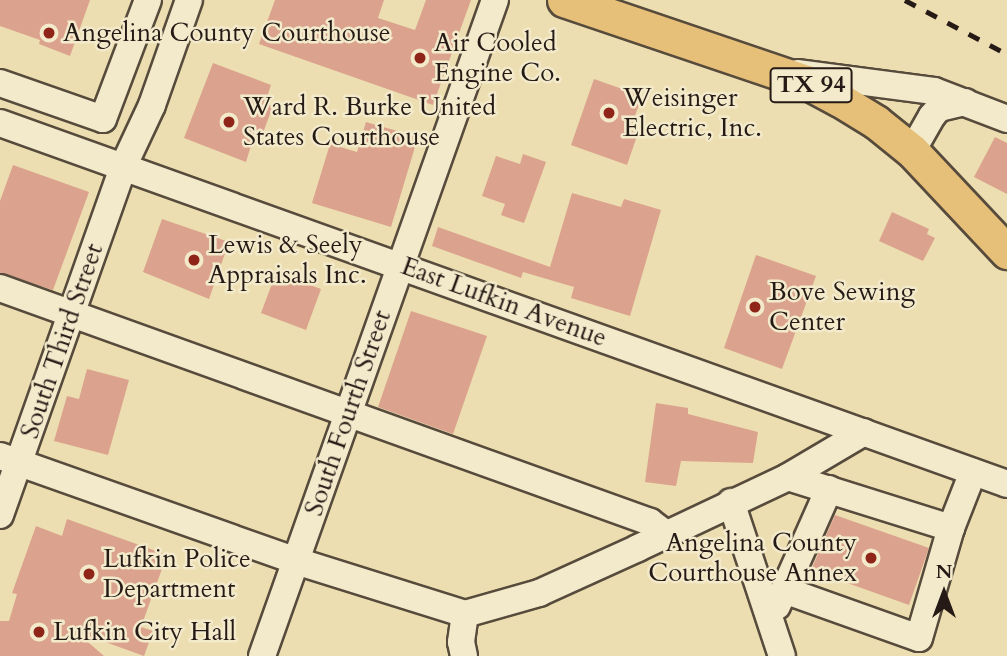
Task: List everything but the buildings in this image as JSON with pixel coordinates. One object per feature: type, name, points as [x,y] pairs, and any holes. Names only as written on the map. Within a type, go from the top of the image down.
[{"type":"main road","name":"TX 94","points":[[564,0],[806,82],[840,100],[876,122],[912,151],[1007,252]]},
{"type":"street","points":[[103,119],[148,0]]},
{"type":"street","name":"South Third Street","points":[[0,515],[9,460],[72,313],[123,167],[152,105],[189,0]]},
{"type":"street","name":"South Fourth Street","points":[[262,656],[399,264],[495,0]]},
{"type":"street","points":[[768,69],[898,84],[934,91],[1007,119]]},
{"type":"street","points":[[0,83],[103,119],[152,105]]},
{"type":"street","points":[[912,151],[939,108],[965,102]]},
{"type":"street","name":"East Lufkin Avenue","points":[[0,123],[1007,484]]},
{"type":"street","points":[[0,288],[650,522],[666,534]]},
{"type":"street","points":[[9,460],[296,561],[466,614],[539,593],[788,477],[863,432]]},
{"type":"street","points":[[784,590],[919,639],[951,528],[973,472]]},
{"type":"street","points":[[788,477],[951,528]]},
{"type":"street","points":[[769,622],[829,489]]},
{"type":"street","points":[[731,502],[782,656]]},
{"type":"street","points":[[464,656],[461,642],[466,614]]},
{"type":"railway","points":[[905,0],[1007,54]]},
{"type":"place","name":"Angelina County Courthouse","points":[[49,33]]},
{"type":"place","name":"Air Cooled Engine Co.","points":[[420,58]]},
{"type":"place","name":"Weisinger Electric, Inc.","points":[[609,113]]},
{"type":"place","name":"Ward R. Burke United States Courthouse","points":[[229,122]]},
{"type":"place","name":"Lewis & Seely Appraisals Inc.","points":[[194,260]]},
{"type":"place","name":"Bove Sewing Center","points":[[755,307]]},
{"type":"place","name":"Angelina County Courthouse Annex","points":[[871,558]]},
{"type":"place","name":"Lufkin Police Department","points":[[89,574]]},
{"type":"place","name":"Lufkin City Hall","points":[[39,632]]}]
